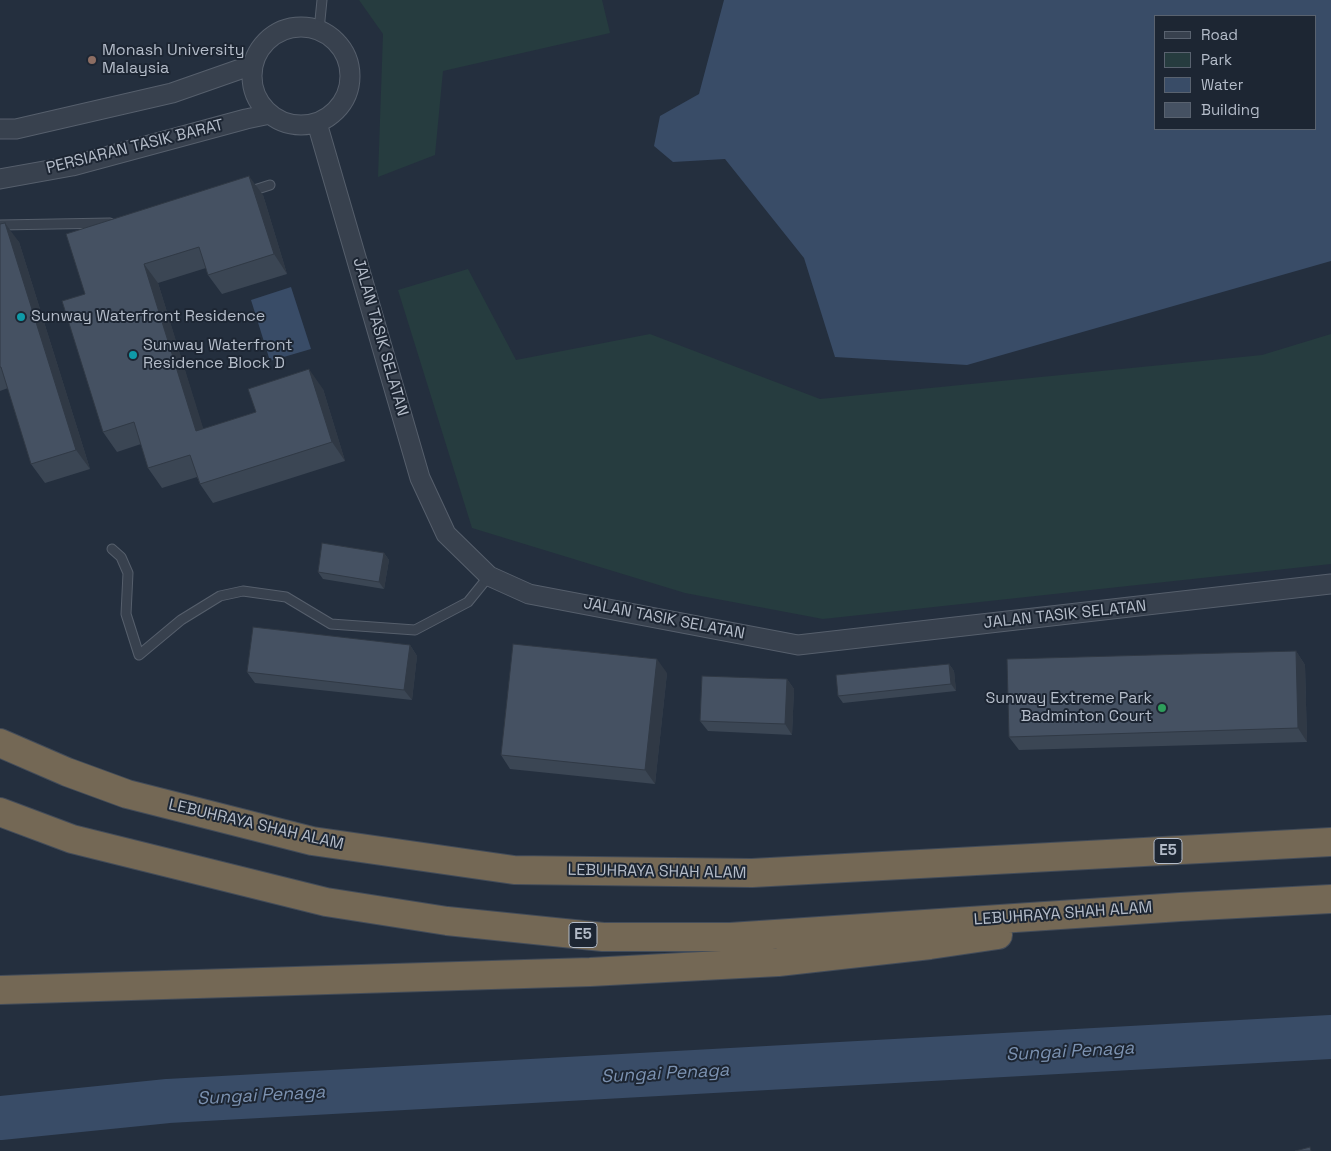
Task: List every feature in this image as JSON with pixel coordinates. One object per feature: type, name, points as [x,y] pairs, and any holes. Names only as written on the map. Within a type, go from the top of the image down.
[{"type":"highway","name":"LEBUHRAYA SHAH ALAM","points":[[0,743],[67,772],[128,794],[312,841],[514,870],[752,873],[1331,842]]},
{"type":"highway","name":"LEBUHRAYA SHAH ALAM","points":[[0,812],[72,839],[326,902],[447,921],[603,937],[730,937],[1180,906],[1331,899]]},
{"type":"highway","points":[[3,989],[590,972],[778,962],[930,945],[1180,906]]},
{"type":"street","points":[[303,27],[318,30],[334,39],[344,52],[350,68],[350,86],[343,101],[332,114],[317,123],[300,125],[284,122],[270,114],[260,104],[254,92],[252,65],[259,50],[271,37],[286,29],[303,27]]},
{"type":"street","points":[[0,129],[16,129],[172,93],[252,65]]},
{"type":"street","name":"PERSIARAN TASIK BARAT","points":[[0,179],[72,166],[270,114]]},
{"type":"street","name":"JALAN TASIK SELATAN","points":[[317,123],[420,478],[446,534],[489,576],[529,594],[798,645],[1331,584]]},
{"type":"lane","points":[[318,30],[322,0]]},
{"type":"lane","points":[[242,194],[270,185]]},
{"type":"lane","points":[[0,225],[123,222]]},
{"type":"lane","points":[[112,549],[121,557],[128,572],[126,614],[139,655],[180,620],[220,596],[242,591],[286,597],[331,624],[415,630],[468,602],[489,576]]},
{"type":"green space","points":[[359,0],[602,0],[610,33],[443,71],[435,155],[378,177],[383,34]]},
{"type":"green space","points":[[468,269],[516,360],[650,334],[820,399],[1262,355],[1331,334],[1331,564],[823,619],[685,593],[472,528],[398,290]]},
{"type":"water","points":[[724,0],[1331,0],[1331,261],[967,365],[835,357],[804,258],[725,159],[673,162],[654,146],[660,116],[699,94]]},
{"type":"water","points":[[291,287],[311,349],[270,361],[251,300]]},
{"type":"building","name":"Sunway Waterfront Residence Block D","points":[[249,176],[274,254],[208,275],[199,247],[144,264],[196,431],[256,412],[248,389],[309,369],[332,442],[200,484],[190,455],[148,468],[134,422],[103,432],[62,301],[85,294],[66,234]]},
{"type":"building","name":"Sunway Waterfront Residence","points":[[5,223],[76,450],[31,464],[0,367],[0,224]]},
{"type":"building","points":[[322,543],[384,553],[379,582],[318,572]]},
{"type":"building","points":[[253,627],[410,645],[404,690],[247,672]]},
{"type":"building","points":[[513,644],[657,659],[645,770],[501,755]]},
{"type":"building","name":"Sunway Extreme Park Badminton Court","points":[[1296,651],[1298,728],[1009,737],[1007,659]]},
{"type":"building","points":[[949,664],[951,684],[838,696],[836,675]]},
{"type":"building","points":[[702,676],[787,679],[785,724],[700,721]]},
{"type":"building","points":[[1310,1147],[1311,1151],[1295,1151]]},
{"type":"waterway","name":"Sungai Penaga","points":[[0,1118],[168,1101],[1331,1037]]},
{"type":"place","name":"Monash University Malaysia","points":[[92,60]]},
{"type":"place","name":"Sunway Waterfront Residence","points":[[21,317]]},
{"type":"place","name":"Sunway Waterfront Residence Block D","points":[[133,355]]},
{"type":"place","name":"Sunway Extreme Park Badminton Court","points":[[1162,708]]}]
